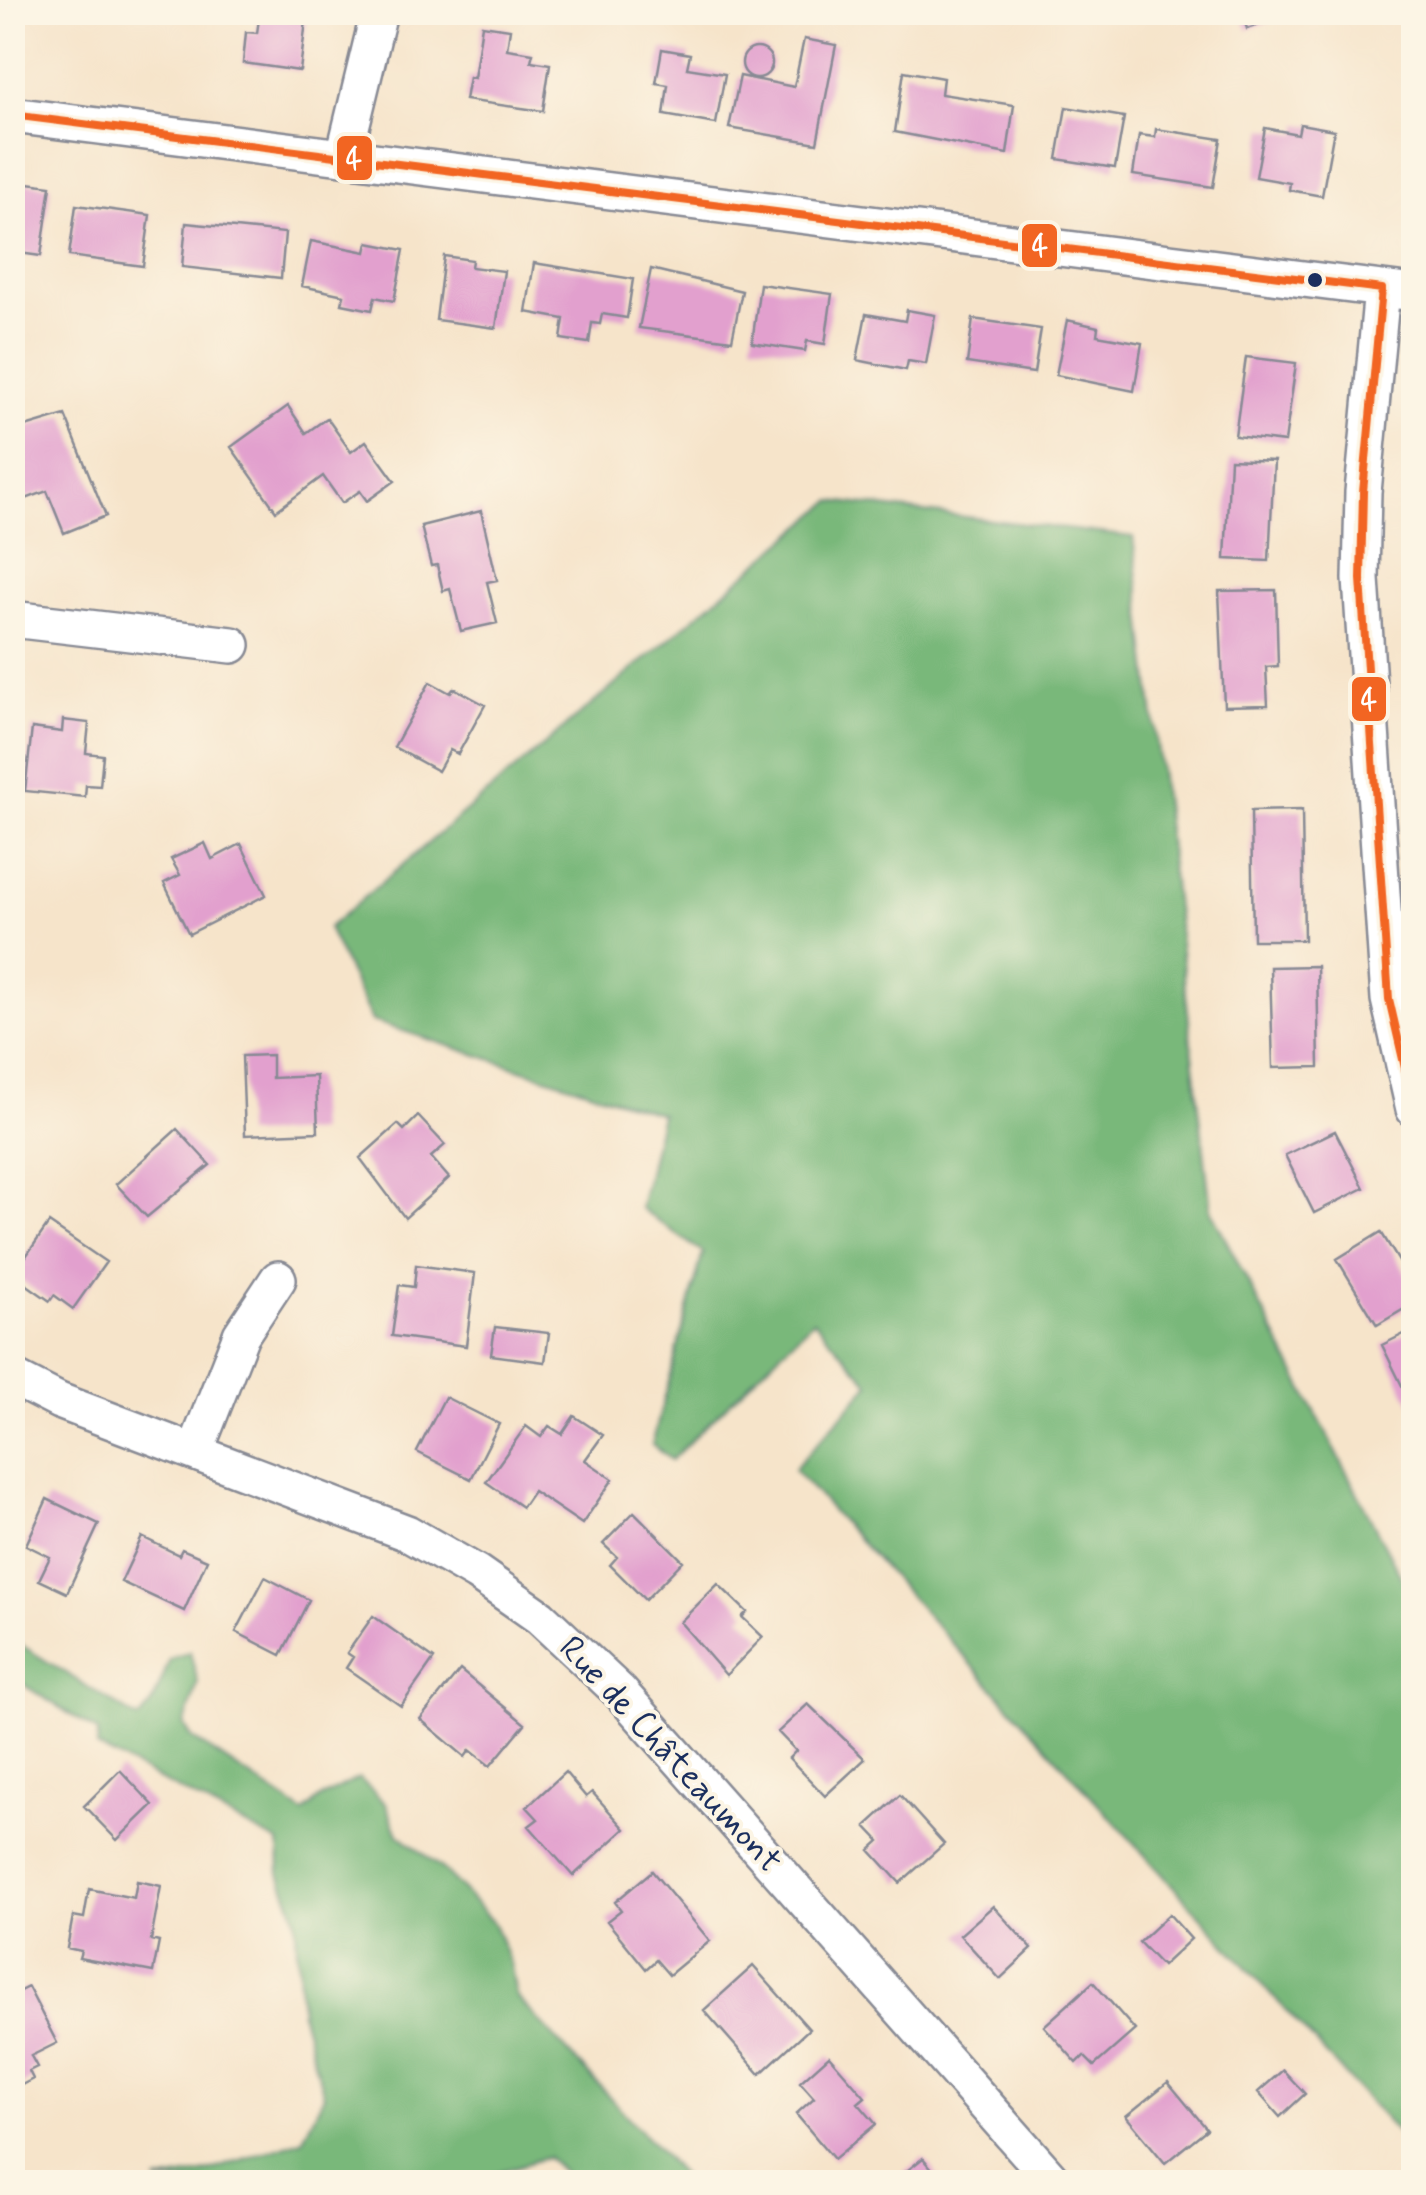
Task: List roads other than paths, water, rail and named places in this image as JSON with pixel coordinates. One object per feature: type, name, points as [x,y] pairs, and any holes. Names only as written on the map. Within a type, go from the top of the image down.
[{"type":"street","points":[[344,156],[379,12]]},
{"type":"street","points":[[12,115],[1398,291],[1360,579],[1389,999],[1414,1110]]},
{"type":"street","points":[[12,619],[232,645]]},
{"type":"street","points":[[195,1452],[241,1334],[278,1279]]},
{"type":"street","name":"Rue de Châteaumont","points":[[12,1377],[60,1401],[407,1534],[477,1573],[540,1617],[620,1692],[1054,2182]]}]
